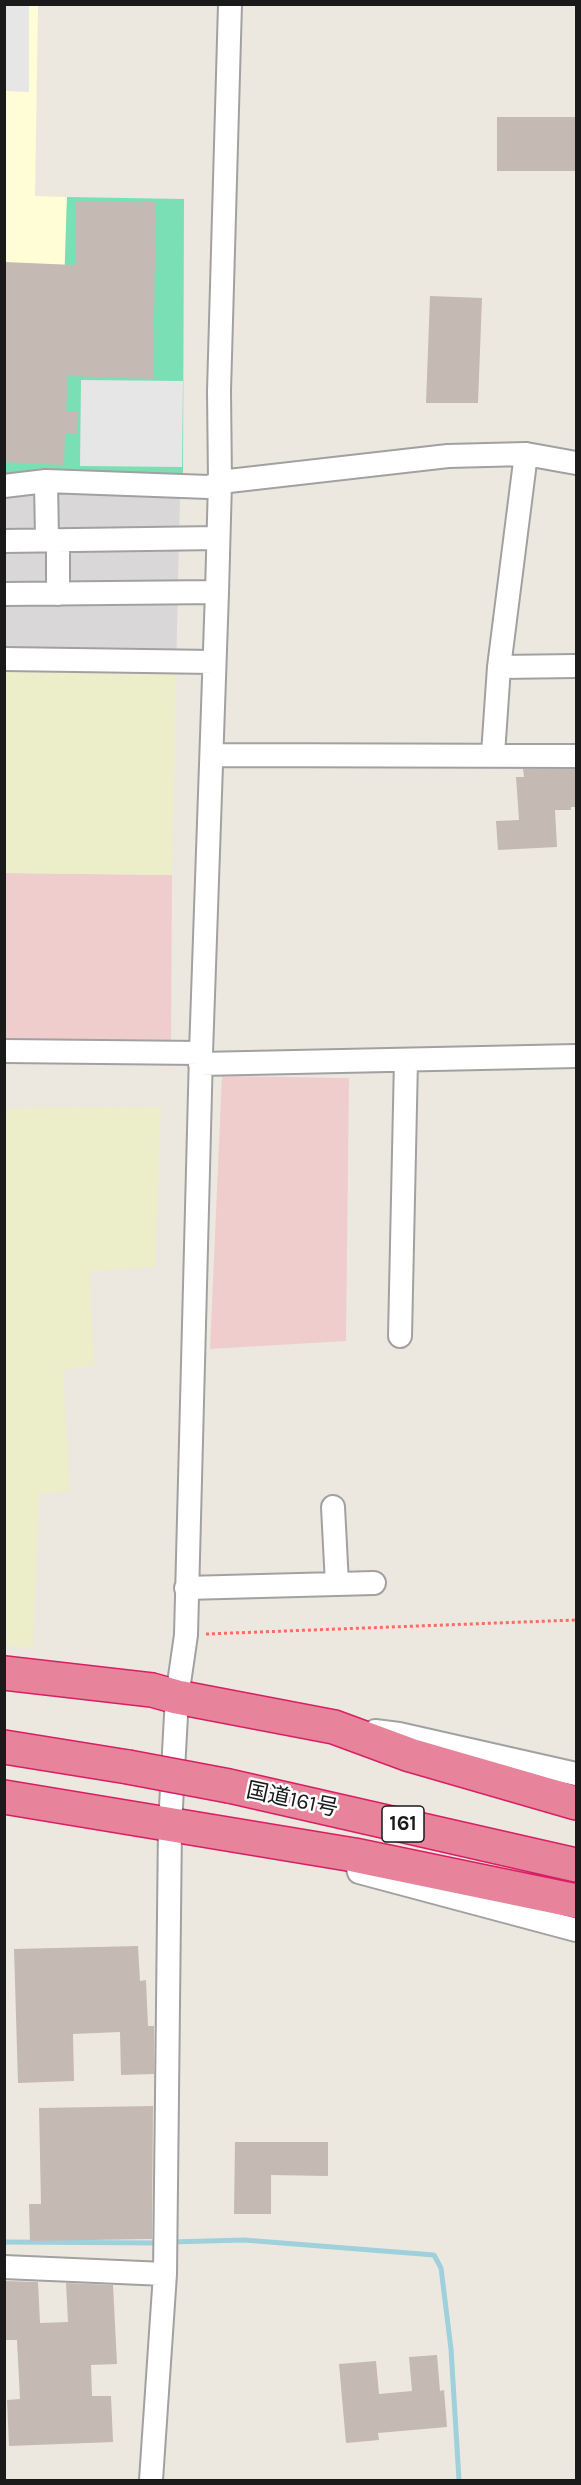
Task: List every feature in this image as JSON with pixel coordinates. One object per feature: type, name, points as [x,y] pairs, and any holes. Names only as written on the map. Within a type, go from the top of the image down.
[{"type":"highway","points":[[6,1671],[152,1690],[177,1698],[334,1727],[410,1755],[576,1803]]},
{"type":"highway","name":"国道161号","points":[[4,1747],[229,1786],[576,1865]]},
{"type":"highway","points":[[4,1797],[354,1855],[464,1880],[576,1901]]},
{"type":"highway","points":[[4,1804],[46,1805]]},
{"type":"street","points":[[150,2481],[165,2264],[170,1825],[177,1698],[186,1635],[200,1058],[220,482],[219,391],[230,4]]},
{"type":"street","points":[[493,754],[499,667],[526,454]]},
{"type":"street","points":[[4,486],[46,481],[209,487],[220,482],[448,456],[526,454],[576,463]]},
{"type":"street","points":[[46,481],[58,594]]},
{"type":"street","points":[[4,541],[218,538]]},
{"type":"street","points":[[4,594],[217,591]]},
{"type":"street","points":[[4,659],[214,662]]},
{"type":"street","points":[[499,667],[576,666]]},
{"type":"street","points":[[212,755],[576,756]]},
{"type":"street","points":[[4,1051],[200,1058],[406,1060],[576,1056]]},
{"type":"street","points":[[400,1336],[406,1060]]},
{"type":"street","points":[[333,1507],[338,1584]]},
{"type":"street","points":[[186,1588],[374,1583]]},
{"type":"street","points":[[334,1727],[399,1734],[576,1774]]},
{"type":"street","points":[[354,1855],[359,1872],[576,1930]]},
{"type":"street","points":[[4,2267],[165,2264]]},
{"type":"path","points":[[186,1635],[576,1620]]},
{"type":"shaded area","points":[[4,5],[29,5],[29,92],[5,91]]},
{"type":"shaded area","points":[[5,5],[38,5],[35,196],[67,197],[61,378],[5,376]]},
{"type":"shaded area","points":[[81,380],[183,381],[182,467],[80,466]]},
{"type":"shaded area","points":[[58,490],[180,496],[176,673],[5,672],[5,495]]},
{"type":"shaded area","points":[[5,873],[172,875],[171,1040],[5,1039]]},
{"type":"shaded area","points":[[222,1076],[349,1078],[346,1341],[210,1349]]},
{"type":"green space","points":[[67,197],[184,199],[183,476],[5,478],[5,376],[61,378]]},
{"type":"green space","points":[[5,672],[176,673],[172,875],[5,873]]},
{"type":"green space","points":[[161,1107],[155,1267],[89,1271],[94,1365],[63,1370],[70,1491],[39,1494],[33,1648],[5,1645],[5,1108]]},
{"type":"building","points":[[497,117],[576,117],[576,171],[497,171]]},
{"type":"building","points":[[75,201],[156,202],[153,379],[68,376],[66,412],[78,412],[77,434],[65,433],[64,465],[4,462],[4,262],[75,265]]},
{"type":"building","points":[[430,296],[482,298],[478,403],[426,403]]},
{"type":"building","points":[[523,769],[576,769],[576,807],[571,807],[571,810],[555,810],[557,847],[498,850],[496,821],[519,820],[516,777],[524,777]]},
{"type":"building","points":[[138,1946],[140,1981],[146,1980],[148,2026],[154,2026],[154,2074],[121,2075],[120,2032],[73,2034],[74,2081],[18,2083],[14,1949]]},
{"type":"building","points":[[153,2106],[152,2239],[30,2241],[29,2204],[41,2204],[39,2108]]},
{"type":"building","points":[[235,2142],[328,2142],[328,2176],[271,2175],[271,2214],[234,2214]]},
{"type":"building","points":[[4,2281],[38,2282],[40,2323],[68,2322],[66,2283],[113,2285],[117,2364],[91,2365],[92,2396],[111,2396],[113,2442],[9,2446],[7,2400],[20,2399],[17,2340],[4,2340]]},
{"type":"building","points":[[437,2355],[440,2391],[444,2390],[447,2427],[378,2433],[379,2440],[346,2443],[339,2364],[376,2361],[379,2394],[412,2391],[409,2357]]},
{"type":"waterway","points":[[171,2242],[244,2240],[434,2255],[441,2268],[451,2349],[459,2480]]},
{"type":"waterway","points":[[4,2242],[159,2243]]}]
